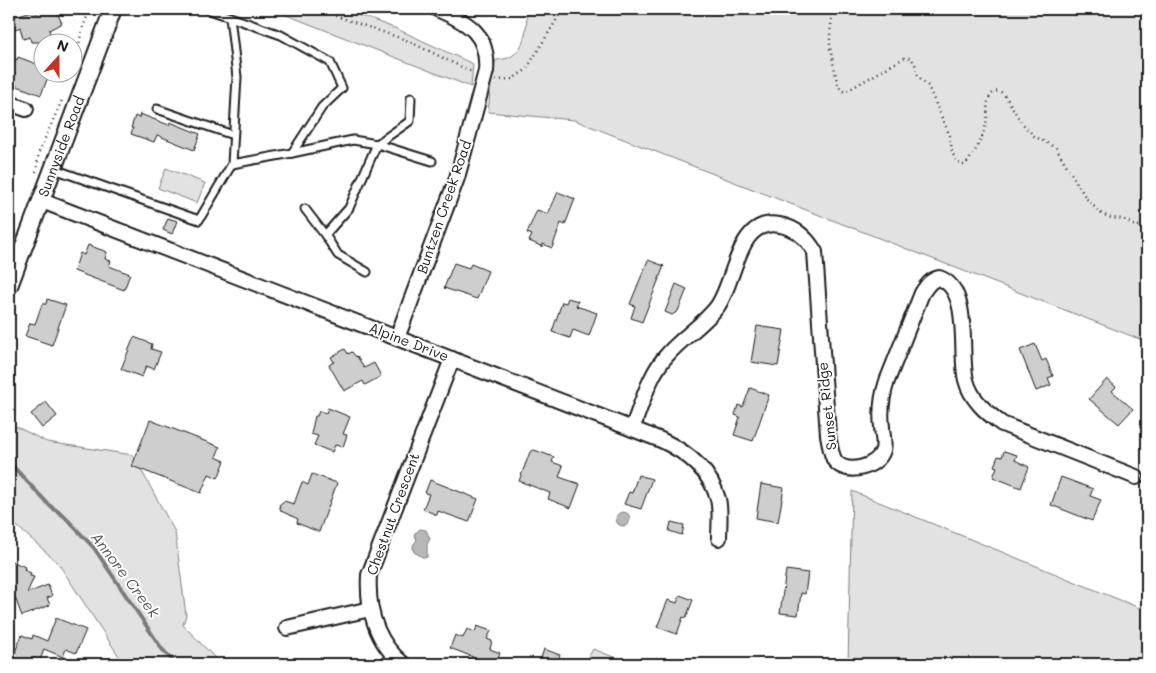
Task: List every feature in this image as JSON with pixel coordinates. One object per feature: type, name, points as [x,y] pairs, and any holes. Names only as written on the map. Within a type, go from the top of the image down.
[{"type":"street","name":"Sunnyside Road","points":[[9,286],[113,9]]},
{"type":"street","name":"Buntzen Creek Road","points":[[397,338],[457,178],[484,78],[487,58],[482,41],[463,21],[437,9]]},
{"type":"street","points":[[9,103],[26,109]]},
{"type":"street","name":"Alpine Drive","points":[[42,201],[676,447],[699,465],[708,478],[718,500],[719,538]]},
{"type":"street","name":"Sunset Ridge","points":[[632,429],[652,378],[660,364],[668,354],[706,320],[723,296],[745,239],[759,227],[766,224],[776,224],[787,226],[799,233],[810,242],[815,252],[828,435],[831,454],[836,462],[849,468],[858,468],[868,465],[880,456],[883,442],[881,406],[887,381],[922,293],[933,279],[939,278],[950,283],[954,288],[960,309],[966,382],[972,395],[989,415],[1002,424],[1136,477]]},
{"type":"street","name":"Chestnut Crescent","points":[[404,664],[396,658],[381,639],[370,609],[369,575],[452,359]]},
{"type":"street","points":[[286,628],[370,609]]},
{"type":"lane","points":[[207,9],[281,35],[330,62],[342,88],[322,107],[292,152]]},
{"type":"lane","points":[[54,169],[198,220],[232,164],[237,77],[230,16]]},
{"type":"lane","points":[[326,236],[349,208],[377,144],[410,121],[412,98]]},
{"type":"lane","points":[[157,109],[233,135]]},
{"type":"lane","points":[[232,164],[353,140],[377,144],[432,161]]},
{"type":"lane","points":[[305,208],[338,255],[367,272]]},
{"type":"path","points":[[82,32],[90,9]]},
{"type":"path","points":[[322,9],[333,15],[406,40],[484,78],[498,81],[512,79],[526,70],[563,9]]},
{"type":"path","points":[[832,9],[830,47],[837,82],[841,90],[845,92],[904,58],[911,58],[915,64],[918,76],[928,86],[950,136],[952,152],[956,161],[961,165],[965,165],[980,143],[990,96],[995,91],[1000,91],[1034,136],[1056,148],[1086,198],[1100,212],[1111,218],[1123,219],[1134,225],[1147,227]]},
{"type":"path","points":[[38,178],[36,169],[39,152],[65,94]]},
{"type":"shaded area","points":[[271,9],[343,9],[397,29],[473,64],[471,87]]},
{"type":"shaded area","points":[[526,9],[1147,9],[1147,342],[574,120],[488,112],[492,72],[496,60],[508,58],[519,50],[526,30]]},
{"type":"shaded area","points":[[166,168],[205,183],[197,203],[158,188]]},
{"type":"shaded area","points":[[9,423],[47,442],[133,455],[175,532],[186,615],[183,625],[221,664],[124,664],[58,563],[9,519]]},
{"type":"shaded area","points":[[852,491],[1147,611],[1147,664],[848,664]]},
{"type":"shaded area","points":[[620,512],[626,512],[630,519],[626,526],[620,526],[616,522],[616,516]]},
{"type":"shaded area","points":[[420,529],[426,530],[430,539],[427,544],[427,557],[424,558],[414,552],[413,548],[417,540],[414,534]]},
{"type":"shaded area","points":[[593,649],[632,664],[585,664]]},
{"type":"building","points":[[45,9],[55,9],[62,23],[49,30],[50,32],[32,32],[32,42],[30,37],[23,39],[20,27],[9,33],[9,18],[35,10],[36,13]]},
{"type":"building","points":[[9,57],[17,60],[18,57],[32,62],[32,82],[46,82],[41,95],[9,83]]},
{"type":"building","points":[[140,114],[169,125],[170,122],[200,134],[194,150],[157,135],[154,142],[131,134],[135,116],[139,118]]},
{"type":"building","points":[[558,192],[575,199],[565,225],[561,223],[552,248],[543,244],[543,247],[529,241],[532,235],[527,233],[537,210],[548,214]]},
{"type":"building","points":[[168,218],[177,221],[172,234],[163,230]]},
{"type":"building","points":[[88,245],[107,252],[105,259],[111,261],[109,266],[130,274],[124,290],[74,271],[80,253],[84,255]]},
{"type":"building","points":[[648,260],[664,266],[642,322],[631,318],[635,306],[630,304]]},
{"type":"building","points":[[454,263],[469,268],[471,264],[488,271],[477,299],[444,288]]},
{"type":"building","points":[[676,284],[687,289],[678,311],[672,315],[665,312]]},
{"type":"building","points":[[568,298],[578,301],[576,306],[597,313],[589,336],[573,330],[570,338],[552,332],[562,302],[566,303]]},
{"type":"building","points":[[47,299],[66,305],[52,345],[25,336],[30,323],[35,324],[42,304],[46,304]]},
{"type":"building","points":[[757,326],[784,330],[778,366],[751,362]]},
{"type":"building","points":[[134,337],[152,344],[151,349],[161,352],[154,369],[146,366],[142,377],[121,369]]},
{"type":"building","points":[[1035,344],[1042,361],[1046,359],[1053,376],[1048,378],[1051,385],[1036,391],[1020,350]]},
{"type":"building","points":[[345,349],[348,354],[352,352],[357,356],[364,368],[374,363],[381,376],[365,385],[363,381],[344,391],[329,365],[334,362],[331,357]]},
{"type":"building","points":[[1107,379],[1116,387],[1112,391],[1133,409],[1119,424],[1089,399]]},
{"type":"building","points":[[750,388],[769,395],[753,441],[734,435],[740,417],[735,415],[738,405],[743,407]]},
{"type":"building","points":[[46,402],[57,416],[42,428],[31,414]]},
{"type":"building","points":[[328,408],[350,417],[343,434],[347,435],[343,447],[335,445],[332,452],[314,445],[318,436],[311,434],[315,416],[317,416],[319,411],[326,413]]},
{"type":"building","points":[[150,420],[220,447],[216,457],[225,461],[218,478],[209,474],[201,493],[132,466]]},
{"type":"building","points":[[534,450],[554,457],[552,462],[563,466],[559,477],[580,484],[571,508],[548,499],[550,493],[519,481],[530,452]]},
{"type":"building","points":[[1004,451],[1017,455],[1015,460],[1029,467],[1021,488],[993,477],[997,467],[994,466],[998,456],[1002,457]]},
{"type":"building","points":[[312,474],[337,483],[319,532],[297,523],[298,519],[281,511],[279,505],[284,501],[294,504],[302,482],[308,485]]},
{"type":"building","points":[[638,475],[652,479],[641,509],[624,504],[629,492],[632,493]]},
{"type":"building","points":[[1061,477],[1093,489],[1090,496],[1101,500],[1092,521],[1051,505]]},
{"type":"building","points":[[430,480],[478,499],[469,522],[438,511],[437,515],[423,509],[429,494],[425,493]]},
{"type":"building","points":[[761,484],[784,488],[778,522],[756,518]]},
{"type":"building","points":[[671,522],[684,525],[682,535],[669,531]]},
{"type":"building","points":[[9,560],[25,567],[24,570],[31,573],[30,576],[34,577],[27,593],[48,585],[52,596],[47,598],[50,605],[22,616],[9,582]]},
{"type":"building","points":[[786,570],[808,573],[805,594],[801,593],[798,615],[780,613]]},
{"type":"building","points":[[680,595],[693,600],[686,618],[683,617],[677,634],[657,627],[668,600],[677,603]]},
{"type":"building","points":[[56,618],[86,630],[76,653],[66,649],[63,657],[44,649],[39,664],[10,664],[22,635],[32,639],[33,635],[47,641]]},
{"type":"building","points":[[477,626],[491,631],[487,639],[492,641],[490,649],[500,653],[496,664],[480,664],[471,661],[473,657],[450,648],[455,635],[463,638],[467,629],[475,632]]},
{"type":"building","points":[[544,649],[560,655],[557,664],[539,664]]},
{"type":"waterway","name":"Annore Creek","points":[[9,462],[50,506],[64,516],[94,548],[162,649],[176,664]]}]
